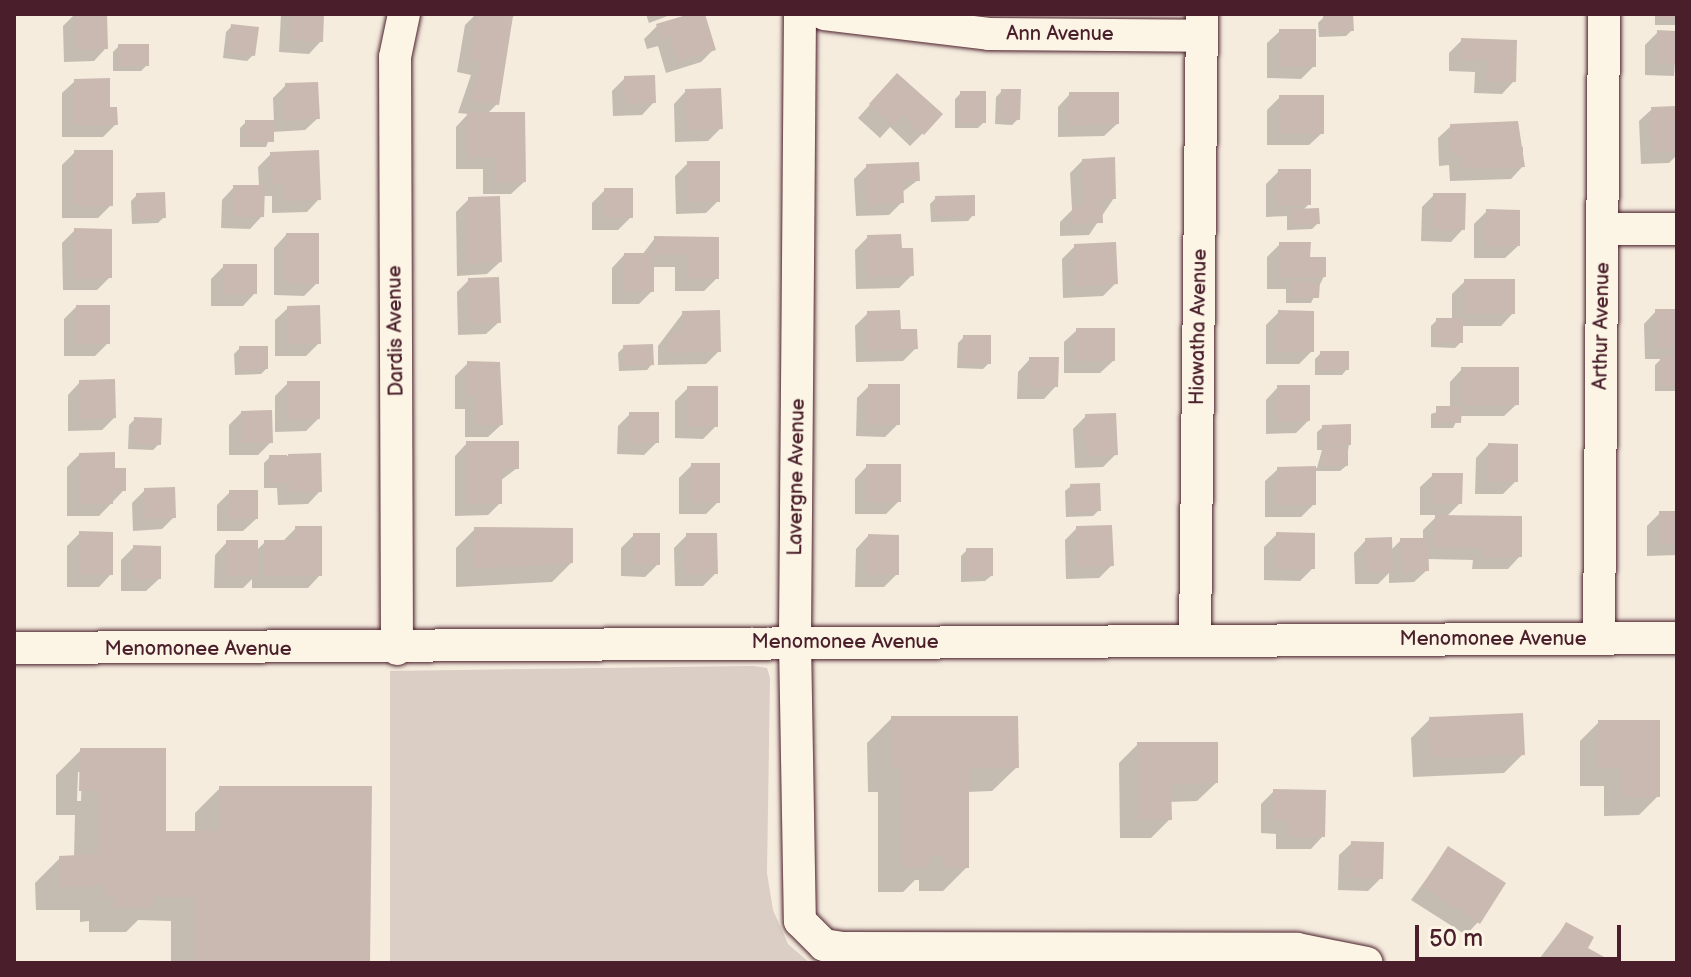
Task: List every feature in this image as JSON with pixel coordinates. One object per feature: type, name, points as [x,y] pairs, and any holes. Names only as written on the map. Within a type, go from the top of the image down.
[{"type":"street","name":"Dardis Avenue","points":[[397,649],[395,57],[404,14]]},
{"type":"street","name":"Lavergne Avenue","points":[[800,14],[795,642],[796,899],[800,921],[813,936],[843,948],[1235,956]]},
{"type":"street","name":"Ann Avenue","points":[[824,14],[989,34],[1202,25]]},
{"type":"street","name":"Arthur Avenue","points":[[1599,638],[1604,14]]},
{"type":"street","name":"Hiawatha Avenue","points":[[1195,640],[1202,25]]},
{"type":"street","points":[[1603,229],[1677,229]]},
{"type":"street","name":"Menomonee Avenue","points":[[14,648],[397,649],[795,642],[1677,638]]},
{"type":"street","points":[[1235,956],[1297,949],[1367,963]]},
{"type":"shaded area","points":[[767,668],[770,678],[767,873],[773,910],[788,944],[810,963],[390,963],[390,671]]},
{"type":"building","points":[[75,14],[107,14],[108,49],[76,50]]},
{"type":"building","points":[[292,14],[324,14],[323,42],[291,40]]},
{"type":"building","points":[[476,14],[513,16],[499,105],[470,101],[482,62],[469,60]]},
{"type":"building","points":[[690,14],[705,14],[716,50],[678,61],[670,35],[660,38],[656,24]]},
{"type":"building","points":[[1353,14],[1354,31],[1324,32],[1323,15]]},
{"type":"building","points":[[1660,14],[1677,14],[1677,20],[1660,20]]},
{"type":"building","points":[[231,24],[259,27],[255,56],[228,53]]},
{"type":"building","points":[[1279,29],[1316,29],[1316,67],[1279,66]]},
{"type":"building","points":[[1657,30],[1677,31],[1677,64],[1656,63]]},
{"type":"building","points":[[1461,38],[1517,40],[1516,82],[1486,81],[1487,60],[1460,60]]},
{"type":"building","points":[[118,44],[149,44],[149,66],[118,66]]},
{"type":"building","points":[[897,73],[943,114],[924,135],[903,116],[893,126],[869,104]]},
{"type":"building","points":[[655,75],[656,103],[625,104],[624,76]]},
{"type":"building","points":[[110,78],[110,107],[117,107],[118,125],[74,125],[74,79]]},
{"type":"building","points":[[318,82],[320,119],[286,120],[285,83]]},
{"type":"building","points":[[721,88],[723,129],[687,130],[685,89]]},
{"type":"building","points":[[1001,89],[1021,89],[1020,120],[1000,119]]},
{"type":"building","points":[[960,91],[986,91],[986,123],[960,123]]},
{"type":"building","points":[[1069,92],[1119,92],[1119,124],[1070,125]]},
{"type":"building","points":[[1279,95],[1324,95],[1324,134],[1279,133]]},
{"type":"building","points":[[1677,106],[1677,152],[1653,153],[1651,107]]},
{"type":"building","points":[[467,112],[525,112],[526,182],[495,183],[495,157],[468,157]]},
{"type":"building","points":[[245,120],[274,120],[274,142],[245,142]]},
{"type":"building","points":[[1518,121],[1525,167],[1462,169],[1461,154],[1451,154],[1450,124]]},
{"type":"building","points":[[74,150],[113,150],[113,206],[74,206]]},
{"type":"building","points":[[319,150],[321,200],[284,201],[284,184],[271,184],[270,152]]},
{"type":"building","points":[[1115,157],[1116,199],[1102,199],[1103,223],[1072,224],[1072,207],[1084,207],[1082,159]]},
{"type":"building","points":[[687,161],[720,161],[720,202],[688,202]]},
{"type":"building","points":[[919,162],[920,181],[903,181],[904,203],[868,205],[866,164]]},
{"type":"building","points":[[1278,169],[1311,169],[1311,205],[1278,205]]},
{"type":"building","points":[[233,185],[265,185],[264,217],[233,217]]},
{"type":"building","points":[[604,188],[633,188],[633,218],[604,218]]},
{"type":"building","points":[[165,192],[166,218],[137,219],[136,193]]},
{"type":"building","points":[[1433,193],[1466,193],[1465,230],[1433,230]]},
{"type":"building","points":[[975,195],[975,216],[936,217],[935,196]]},
{"type":"building","points":[[500,196],[502,262],[468,264],[468,197]]},
{"type":"building","points":[[1319,208],[1320,224],[1292,225],[1292,209]]},
{"type":"building","points":[[1486,209],[1520,210],[1520,246],[1486,246]]},
{"type":"building","points":[[74,228],[112,229],[112,278],[75,278]]},
{"type":"building","points":[[286,233],[319,233],[319,284],[285,284]]},
{"type":"building","points":[[901,234],[902,248],[913,248],[914,276],[868,277],[867,235]]},
{"type":"building","points":[[654,236],[719,237],[719,279],[687,279],[687,255],[654,255]]},
{"type":"building","points":[[1116,242],[1118,284],[1075,286],[1074,244]]},
{"type":"building","points":[[1279,242],[1311,242],[1310,257],[1326,257],[1326,277],[1279,277]]},
{"type":"building","points":[[624,253],[654,253],[654,292],[624,292]]},
{"type":"building","points":[[223,264],[257,264],[257,294],[223,294]]},
{"type":"building","points":[[499,277],[501,323],[470,324],[468,278]]},
{"type":"building","points":[[1464,279],[1515,279],[1515,314],[1464,314]]},
{"type":"building","points":[[1291,282],[1320,282],[1319,298],[1291,298]]},
{"type":"building","points":[[76,305],[110,305],[110,344],[76,344]]},
{"type":"building","points":[[320,305],[321,344],[287,344],[287,306]]},
{"type":"building","points":[[1655,309],[1677,309],[1677,347],[1656,347]]},
{"type":"building","points":[[720,310],[721,352],[670,353],[670,332],[683,331],[682,311]]},
{"type":"building","points":[[900,310],[901,329],[917,329],[918,349],[868,351],[867,311]]},
{"type":"building","points":[[1278,310],[1314,311],[1314,352],[1277,352]]},
{"type":"building","points":[[1436,318],[1463,318],[1463,343],[1436,342]]},
{"type":"building","points":[[1076,328],[1115,328],[1115,361],[1076,361]]},
{"type":"building","points":[[963,335],[991,335],[991,364],[962,363]]},
{"type":"building","points":[[653,344],[654,365],[624,366],[623,345]]},
{"type":"building","points":[[239,346],[268,346],[268,369],[240,370]]},
{"type":"building","points":[[1320,351],[1349,351],[1349,370],[1320,370]]},
{"type":"building","points":[[1029,357],[1059,357],[1058,387],[1029,387]]},
{"type":"building","points":[[1660,357],[1677,357],[1677,386],[1660,386]]},
{"type":"building","points":[[467,361],[500,362],[503,425],[476,425],[477,397],[467,397]]},
{"type":"building","points":[[1461,367],[1519,367],[1519,405],[1461,405]]},
{"type":"building","points":[[115,379],[116,418],[80,419],[79,380]]},
{"type":"building","points":[[287,381],[320,381],[320,419],[287,420]]},
{"type":"building","points":[[868,384],[900,384],[900,425],[868,425]]},
{"type":"building","points":[[1277,385],[1310,385],[1310,421],[1278,422]]},
{"type":"building","points":[[687,386],[718,386],[718,427],[687,426]]},
{"type":"building","points":[[1436,406],[1462,406],[1461,423],[1436,423]]},
{"type":"building","points":[[272,410],[273,443],[241,443],[241,411]]},
{"type":"building","points":[[629,412],[659,412],[659,443],[629,443]]},
{"type":"building","points":[[1116,413],[1118,455],[1087,457],[1085,414]]},
{"type":"building","points":[[134,417],[162,418],[161,445],[133,444]]},
{"type":"building","points":[[1351,424],[1351,445],[1322,445],[1322,425]]},
{"type":"building","points":[[466,441],[519,441],[519,469],[502,469],[502,504],[467,504]]},
{"type":"building","points":[[1488,443],[1518,444],[1518,482],[1487,482]]},
{"type":"building","points":[[1322,447],[1348,447],[1348,466],[1322,466]]},
{"type":"building","points":[[115,452],[115,468],[126,468],[126,491],[113,491],[113,504],[79,504],[79,453]]},
{"type":"building","points":[[321,453],[322,492],[289,493],[288,454]]},
{"type":"building","points":[[269,455],[287,455],[287,483],[269,483]]},
{"type":"building","points":[[691,463],[720,463],[720,503],[691,503]]},
{"type":"building","points":[[866,464],[901,464],[901,502],[866,502]]},
{"type":"building","points":[[1316,466],[1316,505],[1277,505],[1277,467]]},
{"type":"building","points":[[1432,473],[1463,473],[1462,504],[1432,503]]},
{"type":"building","points":[[1100,483],[1101,511],[1071,512],[1070,484]]},
{"type":"building","points":[[175,487],[176,518],[145,519],[144,488]]},
{"type":"building","points":[[229,490],[258,490],[258,519],[229,519]]},
{"type":"building","points":[[1659,511],[1677,511],[1677,544],[1659,544]]},
{"type":"building","points":[[1435,515],[1522,516],[1522,557],[1484,557],[1484,548],[1434,548]]},
{"type":"building","points":[[1112,525],[1114,566],[1077,567],[1076,526]]},
{"type":"building","points":[[295,526],[322,526],[322,576],[264,576],[264,540],[295,540]]},
{"type":"building","points":[[474,527],[573,528],[573,563],[474,569]]},
{"type":"building","points":[[79,531],[113,532],[113,575],[79,575]]},
{"type":"building","points":[[1276,532],[1315,533],[1315,569],[1276,569]]},
{"type":"building","points":[[633,533],[660,533],[660,565],[633,564]]},
{"type":"building","points":[[686,533],[717,533],[718,574],[686,574]]},
{"type":"building","points":[[868,534],[899,535],[899,575],[867,575]]},
{"type":"building","points":[[1392,537],[1393,572],[1367,573],[1365,538]]},
{"type":"building","points":[[1400,538],[1428,538],[1429,571],[1401,572]]},
{"type":"building","points":[[226,540],[258,540],[258,576],[226,576]]},
{"type":"building","points":[[133,545],[161,546],[161,579],[133,579]]},
{"type":"building","points":[[966,548],[993,548],[993,576],[966,577]]},
{"type":"building","points":[[1523,713],[1525,755],[1431,758],[1429,717]]},
{"type":"building","points":[[891,716],[1018,716],[1019,768],[969,768],[969,868],[943,868],[943,856],[929,856],[930,868],[902,868],[901,768],[892,768]]},
{"type":"building","points":[[1598,720],[1660,720],[1660,797],[1622,797],[1622,768],[1598,768]]},
{"type":"building","points":[[1137,742],[1218,742],[1218,783],[1171,784],[1172,820],[1138,820]]},
{"type":"building","points":[[80,748],[166,748],[166,831],[219,831],[219,786],[372,786],[370,963],[195,963],[195,897],[153,897],[153,908],[113,908],[113,897],[104,898],[104,886],[60,886],[59,856],[98,854],[99,791],[79,791]]},
{"type":"building","points":[[1273,789],[1326,790],[1325,837],[1288,837],[1288,822],[1273,821]]},
{"type":"building","points":[[1351,841],[1384,842],[1383,879],[1350,878]]},
{"type":"building","points":[[1448,846],[1506,883],[1480,924],[1422,886]]},
{"type":"building","points":[[1566,922],[1594,937],[1588,948],[1615,963],[1542,963]]}]
